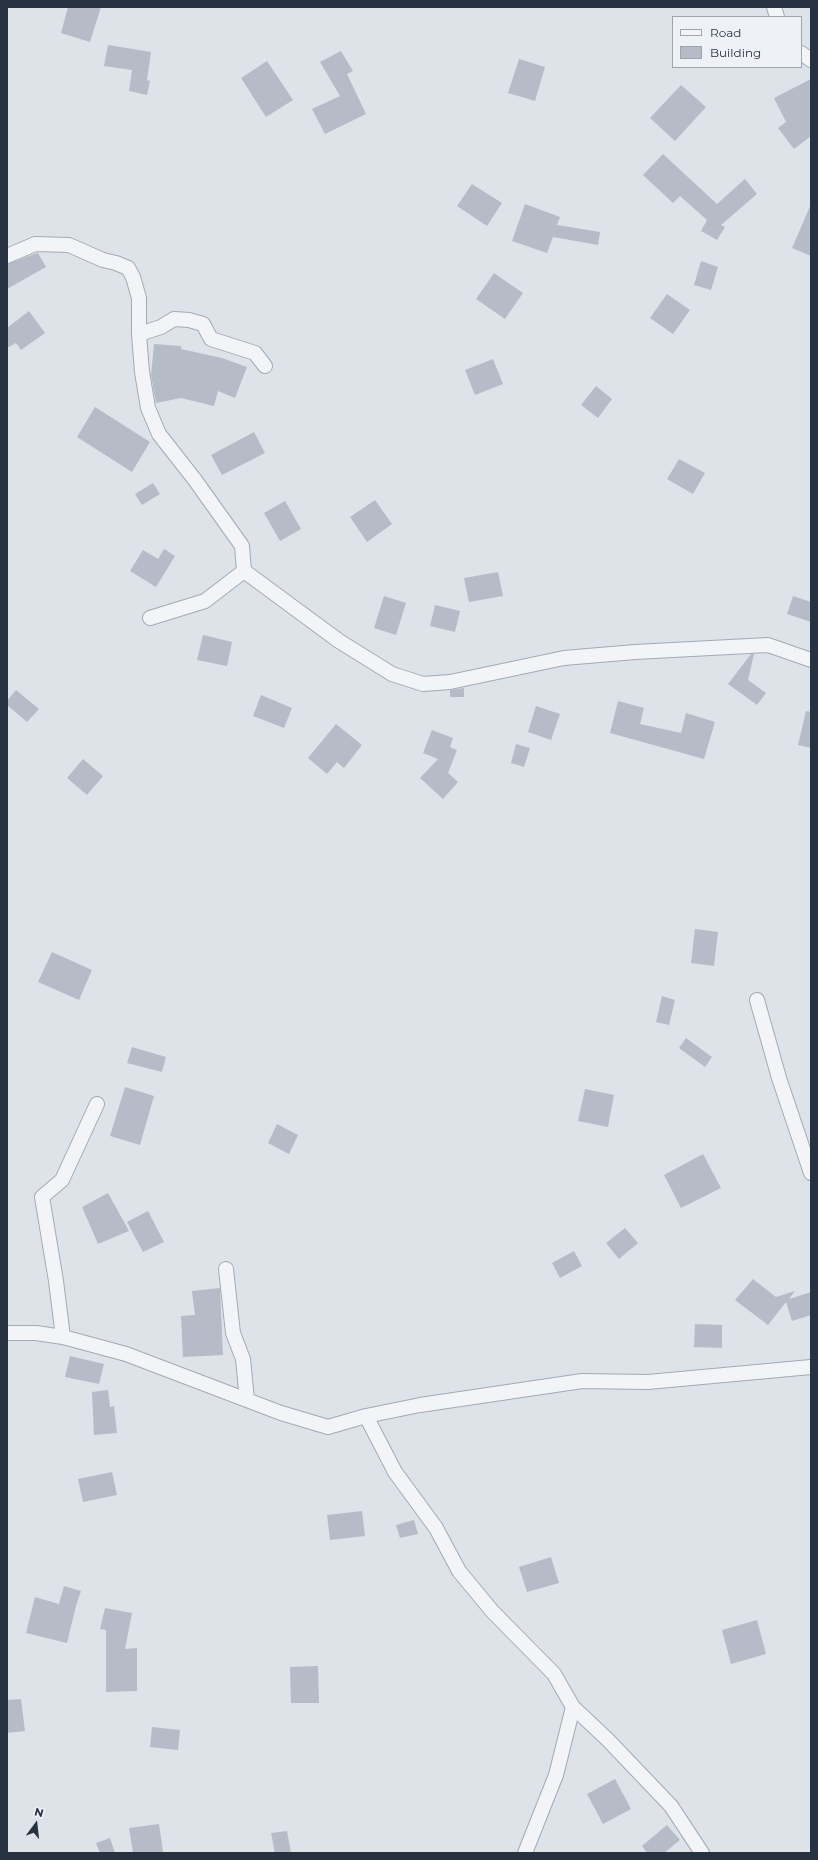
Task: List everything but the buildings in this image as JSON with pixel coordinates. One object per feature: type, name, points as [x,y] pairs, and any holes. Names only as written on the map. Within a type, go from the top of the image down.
[{"type":"street","points":[[802,54],[811,60]]},
{"type":"street","points":[[7,256],[35,244],[69,245],[103,260],[128,268],[133,277],[139,298],[139,334],[142,372],[148,408],[159,434],[195,480],[242,546],[244,571],[339,641],[392,674],[423,684],[450,682],[564,658],[635,652],[768,645],[811,660]]},
{"type":"street","points":[[139,334],[161,327],[174,319],[189,320],[204,324],[211,339],[255,353],[265,366]]},
{"type":"street","points":[[150,618],[205,601],[244,571]]},
{"type":"street","points":[[757,1000],[779,1078],[811,1173]]},
{"type":"street","points":[[63,1337],[56,1280],[42,1197],[62,1180],[97,1104]]},
{"type":"street","points":[[226,1269],[233,1334],[243,1359],[247,1400]]},
{"type":"street","points":[[7,1333],[36,1333],[63,1337],[126,1354],[281,1414],[328,1427],[366,1416],[420,1405],[582,1381],[648,1382],[811,1367]]},
{"type":"street","points":[[366,1416],[395,1472],[436,1528],[459,1571],[492,1611],[554,1674],[573,1707],[608,1740],[671,1806],[702,1853]]},
{"type":"street","points":[[524,1853],[556,1775],[573,1707]]}]
